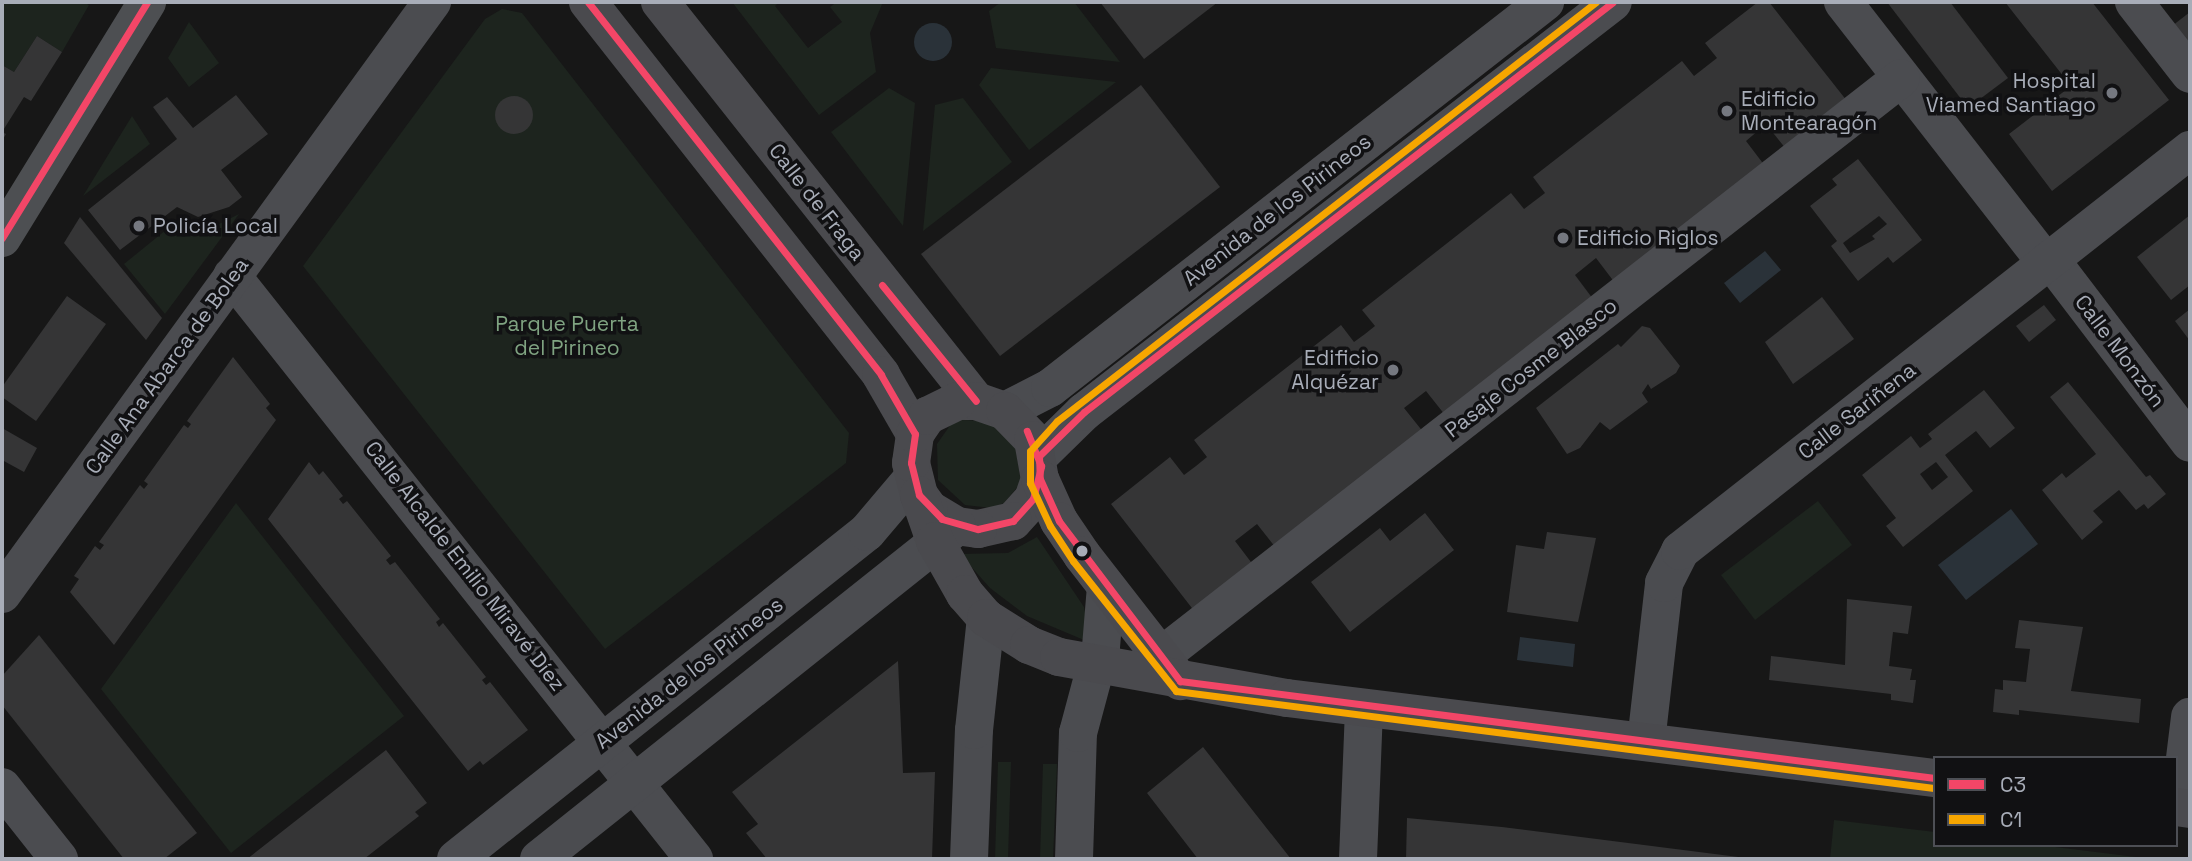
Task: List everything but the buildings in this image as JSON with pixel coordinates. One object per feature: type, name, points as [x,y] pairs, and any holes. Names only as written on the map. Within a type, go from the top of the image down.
[{"type":"main road","points":[[2,238],[147,2]]},
{"type":"main road","points":[[588,2],[881,375],[915,434],[916,487],[946,534],[947,567],[986,618],[1029,645],[1096,666],[1170,669],[1364,708],[1933,778]]},
{"type":"main road","name":"Calle de Fraga","points":[[660,2],[991,406]]},
{"type":"main road","points":[[915,434],[927,416],[941,406],[991,406],[1024,427],[1059,521],[1170,669]]},
{"type":"main road","points":[[946,534],[1013,521],[1033,499],[1040,467]]},
{"type":"street","name":"Calle Ana Abarca de Bolea","points":[[2,594],[432,2]]},
{"type":"street","name":"Avenida de los Pirineos","points":[[991,406],[1050,388],[1545,2]]},
{"type":"street","name":"Avenida de los Pirineos","points":[[1040,467],[1084,412],[1613,2]]},
{"type":"street","name":"Calle Monzón","points":[[1843,2],[2190,443]]},
{"type":"street","points":[[2134,2],[2190,74]]},
{"type":"street","name":"Pasaje Cosme Blasco","points":[[1170,669],[1901,78]]},
{"type":"street","name":"Calle Sariñena","points":[[1646,742],[1664,583],[1672,561],[2190,150]]},
{"type":"street","name":"Calle Alcalde Emilio Miravé Díez","points":[[232,276],[694,859]]},
{"type":"street","name":"Avenida de los Pirineos","points":[[456,859],[867,533],[916,487]]},
{"type":"street","points":[[539,859],[946,534]]},
{"type":"street","points":[[1074,859],[1078,733],[1104,627],[1106,586]]},
{"type":"street","points":[[970,859],[974,730],[986,618]]},
{"type":"street","points":[[1358,859],[1364,708]]},
{"type":"street","points":[[2182,807],[2190,717]]},
{"type":"street","points":[[2,787],[59,859]]},
{"type":"green space","points":[[2,2],[83,2],[89,5],[62,52],[37,36],[14,72],[2,65]]},
{"type":"green space","points":[[732,2],[779,2],[775,6],[808,48],[842,22],[830,7],[837,2],[883,2],[870,33],[876,72],[819,115]]},
{"type":"green space","points":[[1001,2],[1074,2],[1120,62],[996,48],[989,11]]},
{"type":"green space","name":"Parque Puerta del Pirineo","points":[[502,9],[522,13],[849,433],[846,463],[605,649],[303,266],[485,19]]},
{"type":"green space","points":[[189,22],[219,63],[189,87],[168,58]]},
{"type":"green space","points":[[991,68],[1116,82],[1029,150],[979,85]]},
{"type":"green space","points":[[889,88],[915,103],[903,226],[831,132]]},
{"type":"green space","points":[[963,98],[1012,162],[923,231],[935,105]]},
{"type":"green space","points":[[132,116],[150,144],[83,196]]},
{"type":"green space","points":[[239,214],[165,314],[124,264],[177,221],[215,226]]},
{"type":"green space","points":[[962,420],[987,421],[1015,443],[1021,483],[1004,503],[992,508],[965,505],[938,480],[937,444],[951,424]]},
{"type":"green space","points":[[1818,501],[1852,545],[1755,620],[1721,575]]},
{"type":"green space","points":[[236,503],[404,716],[231,853],[101,689]]},
{"type":"green space","points":[[1037,537],[1084,607],[1091,643],[1027,616],[990,588],[960,554],[1008,553]]},
{"type":"green space","points":[[998,762],[1011,762],[1008,859],[995,859]]},
{"type":"green space","points":[[1043,764],[1057,764],[1053,859],[1040,859]]},
{"type":"green space","points":[[1834,820],[1933,832],[1933,847],[2055,847],[2152,859],[1830,859]]},
{"type":"shaded area","points":[[933,23],[947,28],[952,42],[947,56],[933,61],[919,56],[914,42],[919,28]]},
{"type":"shaded area","points":[[1765,251],[1781,270],[1740,303],[1724,283]]},
{"type":"shaded area","points":[[2011,509],[2038,544],[1966,600],[1938,565]]},
{"type":"shaded area","points":[[1520,637],[1575,644],[1573,667],[1517,660]]},
{"type":"transit line","name":"C3","points":[[2,238],[147,2]]},
{"type":"transit line","name":"C3","points":[[588,2],[881,375],[915,434]]},
{"type":"transit line","name":"C1","points":[[1596,2],[1057,421],[1030,451],[1030,483],[1050,526],[1073,561],[1176,691],[1933,788]]},
{"type":"transit line","name":"C3","points":[[1039,456],[1084,412],[1613,2]]},
{"type":"transit line","name":"C3","points":[[882,285],[976,401]]},
{"type":"transit line","name":"C3","points":[[915,434],[911,463],[919,495],[942,519],[978,529],[1013,521],[1033,499],[1041,466],[1027,431]]},
{"type":"transit line","name":"C3","points":[[1039,456],[1040,479],[1059,521],[1180,681],[1933,778]]},
{"type":"place","name":"Hospital Viamed Santiago","points":[[2112,93]]},
{"type":"place","name":"Edificio Montearagón","points":[[1727,111]]},
{"type":"place","name":"Policía Local","points":[[139,226]]},
{"type":"place","name":"Edificio Riglos","points":[[1563,238]]},
{"type":"place","name":"Edificio Alquézar","points":[[1393,370]]}]
